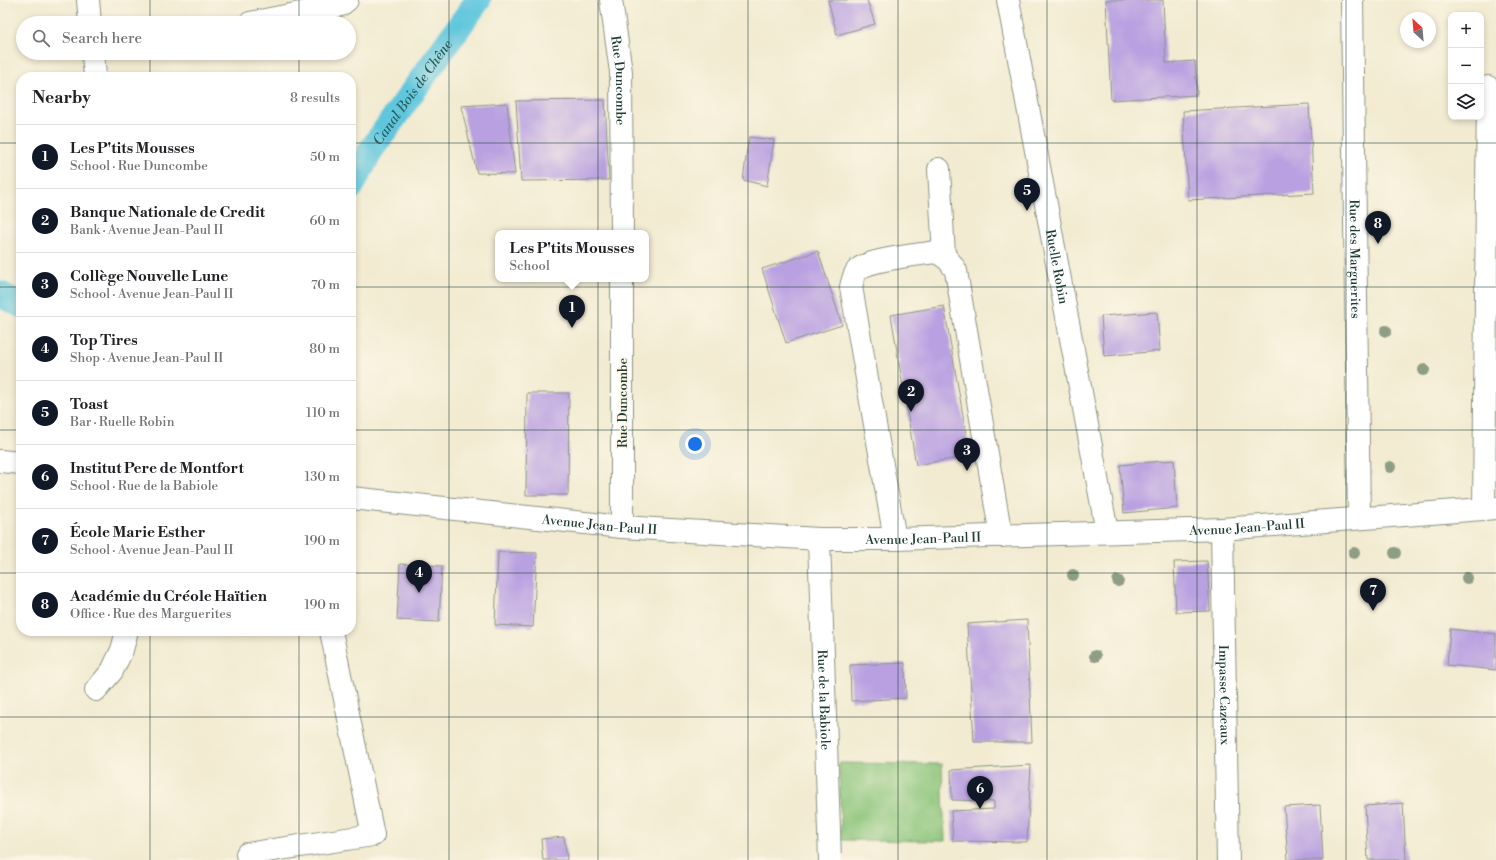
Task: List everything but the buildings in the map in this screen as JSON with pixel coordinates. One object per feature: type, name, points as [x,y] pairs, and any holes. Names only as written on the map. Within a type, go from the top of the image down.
[{"type":"street","points":[[88,0],[89,16]]},
{"type":"street","points":[[285,16],[341,5],[347,0]]},
{"type":"street","name":"Rue Duncombe","points":[[611,0],[622,72],[622,230]]},
{"type":"street","name":"Ruelle Robin","points":[[1008,0],[1107,532]]},
{"type":"street","name":"Rue des Marguerites","points":[[1352,0],[1359,518]]},
{"type":"street","points":[[94,60],[95,72]]},
{"type":"street","points":[[1488,87],[1490,509]]},
{"type":"street","points":[[939,169],[944,255]]},
{"type":"street","points":[[895,539],[851,287],[854,276],[859,268],[871,262],[935,252],[944,255],[951,262],[956,271],[1001,536]]},
{"type":"street","name":"Rue Duncombe","points":[[622,282],[622,527]]},
{"type":"street","points":[[0,461],[16,463]]},
{"type":"street","name":"Avenue Jean-Paul II","points":[[356,499],[622,527],[819,539],[895,539],[1222,529],[1490,509]]},
{"type":"street","name":"Impasse Cazeaux","points":[[1222,529],[1228,860]]},
{"type":"street","name":"Rue de la Babiole","points":[[819,539],[830,860]]},
{"type":"street","points":[[96,690],[112,671],[122,650],[126,636]]},
{"type":"street","points":[[247,854],[373,835],[333,636]]},
{"type":"green space","points":[[839,763],[942,764],[945,841],[841,840]]},
{"type":"waterway","name":"Canal Bois de Chêne","points":[[356,178],[371,150],[478,0]]},
{"type":"waterway","name":"Canal Bois de Chêne","points":[[0,294],[16,302]]},
{"type":"place","name":"Toast","points":[[1027,211]]},
{"type":"place","name":"Académie du Créole Haïtien","points":[[1378,244]]},
{"type":"place","name":"Les P'tits Mousses","points":[[572,328]]},
{"type":"place","name":"Banque Nationale de Credit","points":[[911,412]]},
{"type":"place","name":"Collège Nouvelle Lune","points":[[967,471]]},
{"type":"place","name":"Top Tires","points":[[419,593]]},
{"type":"place","name":"École Marie Esther","points":[[1373,611]]},
{"type":"place","name":"Institut Pere de Montfort","points":[[980,809]]}]
